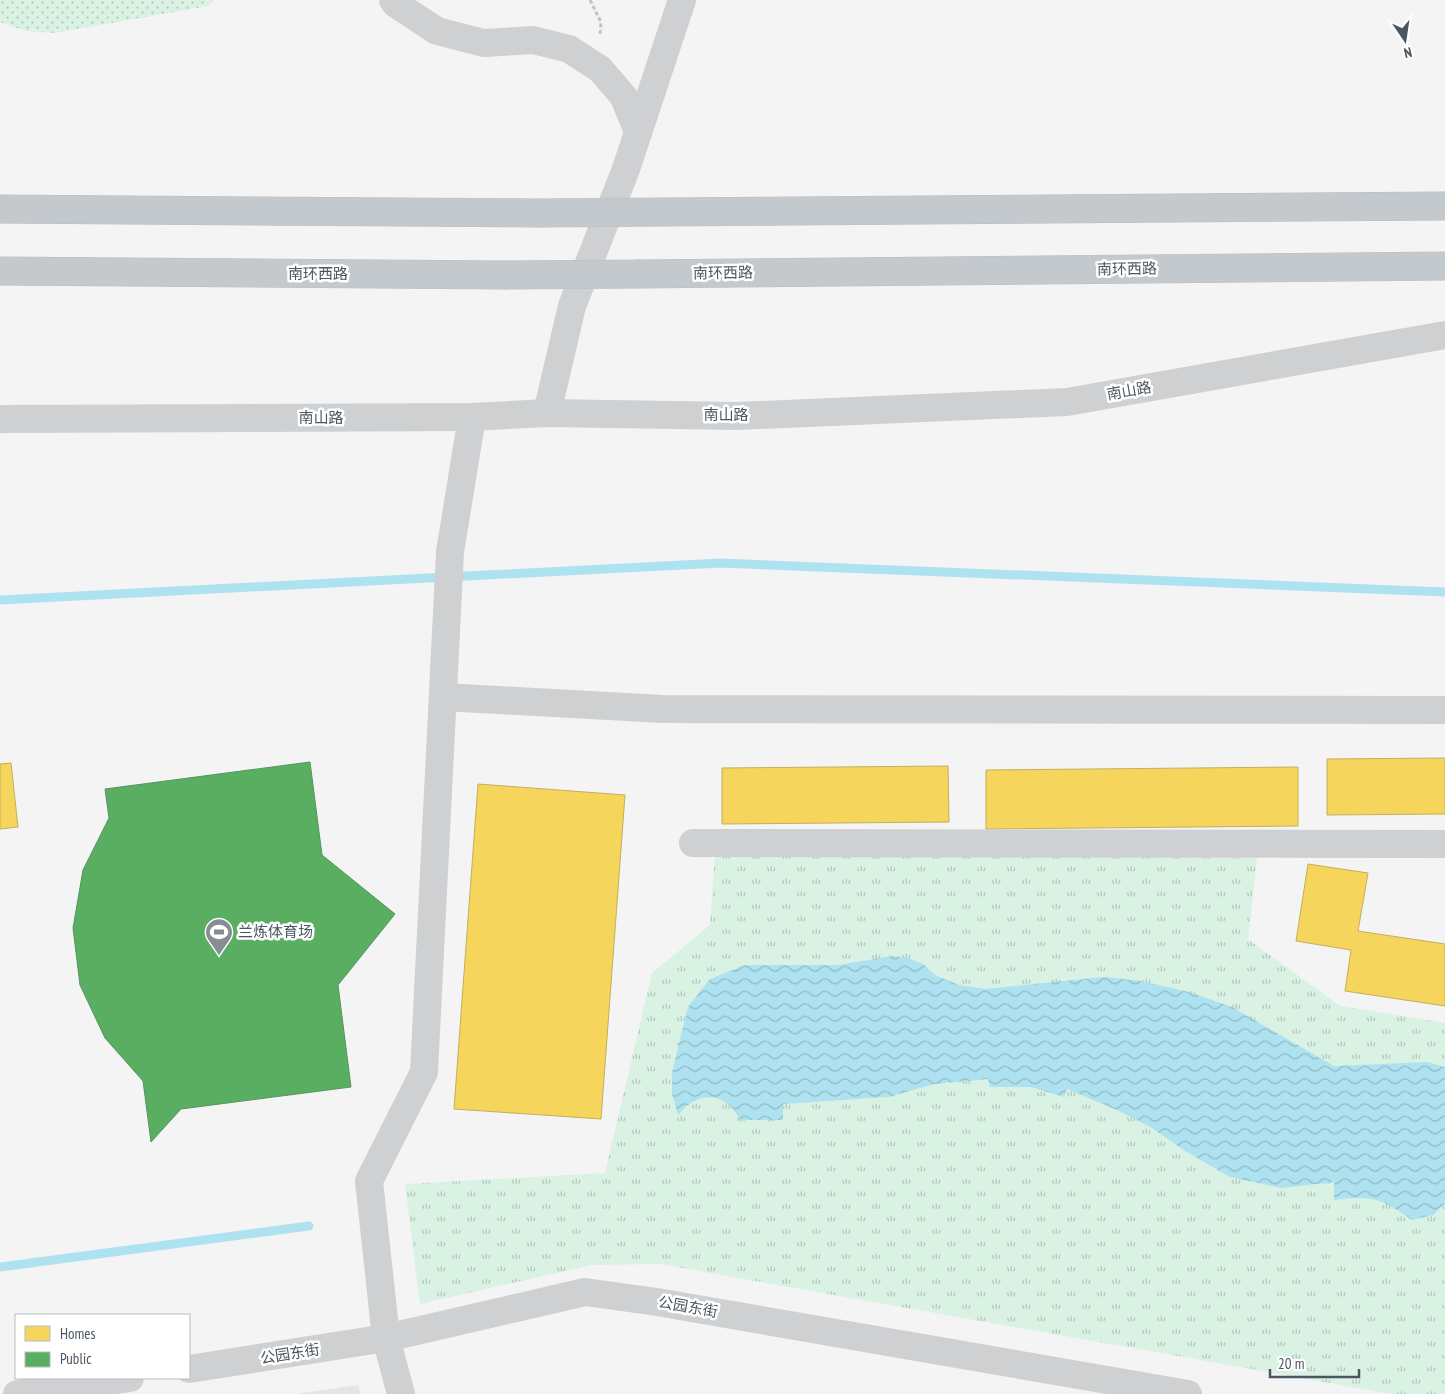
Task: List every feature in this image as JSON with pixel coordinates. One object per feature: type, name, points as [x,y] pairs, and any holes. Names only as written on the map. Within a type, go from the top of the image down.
[{"type":"highway","points":[[0,209],[539,213],[1445,206]]},
{"type":"highway","name":"南环西路","points":[[0,271],[504,275],[1445,266]]},
{"type":"street","points":[[393,0],[396,4],[437,31],[484,43],[532,40],[569,49],[600,69],[612,83],[624,98],[638,132]]},
{"type":"street","points":[[547,414],[572,306],[626,169],[682,0]]},
{"type":"street","name":"南山路","points":[[0,419],[472,417],[547,414],[737,416],[1067,402],[1445,335]]},
{"type":"street","points":[[402,1394],[386,1338],[370,1181],[424,1072],[450,552],[472,417]]},
{"type":"street","points":[[443,697],[663,709],[1445,710]]},
{"type":"street","points":[[693,843],[1445,844]]},
{"type":"street","name":"公园东街","points":[[190,1369],[386,1338],[585,1292],[667,1303],[1188,1394]]},
{"type":"street","points":[[17,1394],[123,1379]]},
{"type":"shaded area","points":[[358,1385],[361,1394],[295,1394]]},
{"type":"green space","points":[[0,0],[214,0],[208,6],[55,33],[26,31],[0,22]]},
{"type":"green space","points":[[715,851],[1257,858],[1248,939],[1340,1006],[1445,1023],[1445,1394],[1391,1394],[660,1264],[592,1265],[420,1304],[405,1184],[605,1173],[652,973],[710,925]]},
{"type":"water","points":[[892,956],[908,958],[923,964],[935,975],[959,985],[985,989],[1104,977],[1141,981],[1189,992],[1232,1007],[1334,1066],[1428,1062],[1445,1067],[1445,1203],[1433,1215],[1412,1220],[1392,1207],[1376,1200],[1358,1198],[1334,1200],[1334,1182],[1282,1188],[1230,1177],[1185,1151],[1152,1128],[1117,1110],[1067,1089],[1064,1097],[1031,1087],[990,1087],[988,1079],[935,1084],[888,1097],[783,1104],[783,1120],[740,1120],[727,1103],[711,1097],[694,1101],[678,1115],[672,1094],[672,1072],[688,1007],[710,979],[745,965],[838,965]]},
{"type":"building: Homes","points":[[1445,758],[1445,814],[1327,815],[1327,759]]},
{"type":"building: Homes","points":[[11,763],[18,827],[0,829],[0,764]]},
{"type":"building: Homes","points":[[948,766],[949,822],[722,824],[722,768]]},
{"type":"building: Homes","points":[[1298,767],[1298,826],[986,829],[986,770]]},
{"type":"building: Homes","points":[[478,784],[625,795],[601,1119],[454,1109]]},
{"type":"building: Homes","points":[[1308,864],[1368,873],[1358,931],[1445,944],[1445,1006],[1345,991],[1351,950],[1296,941]]},
{"type":"building: Public","name":"兰炼体育场","points":[[310,762],[322,855],[395,914],[338,985],[351,1087],[181,1109],[151,1142],[143,1081],[105,1038],[80,985],[73,928],[83,870],[109,818],[105,789]]},
{"type":"waterway","points":[[0,600],[721,563],[1445,592]]},
{"type":"waterway","points":[[0,1267],[309,1226]]},
{"type":"place","name":"兰炼体育场","points":[[219,956]]}]
